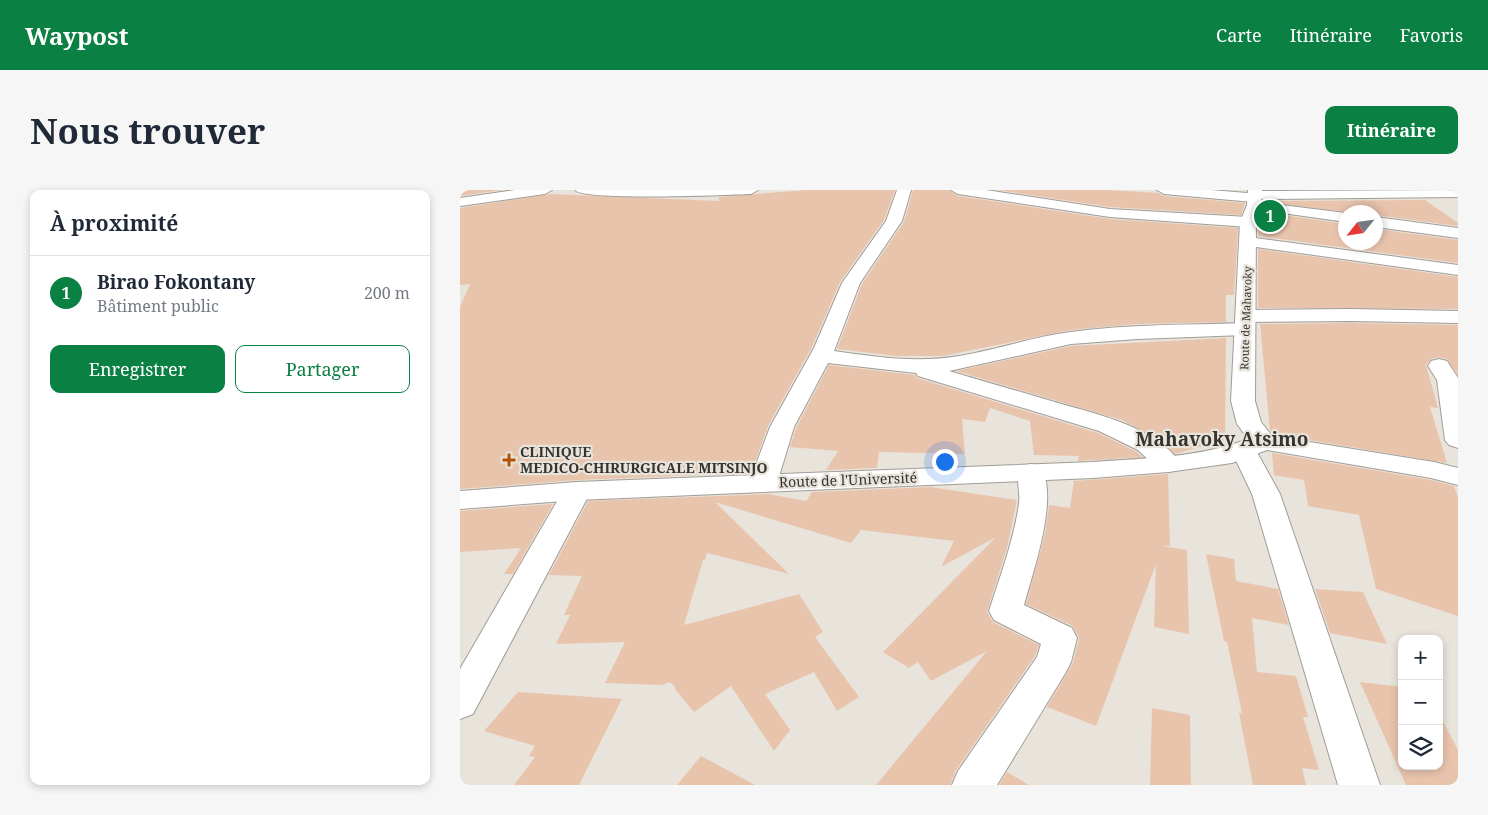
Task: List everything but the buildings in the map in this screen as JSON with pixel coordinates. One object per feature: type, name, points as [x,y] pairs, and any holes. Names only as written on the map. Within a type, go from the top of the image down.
[{"type":"street","points":[[460,202],[544,190]]},
{"type":"street","points":[[582,190],[751,190]]},
{"type":"street","points":[[763,483],[782,428],[822,356],[852,283],[894,220],[904,190]]},
{"type":"street","points":[[958,190],[1110,213],[1252,209],[1400,192],[1458,192]]},
{"type":"street","points":[[1164,190],[1213,192],[1252,209],[1458,270]]},
{"type":"street","points":[[1400,192],[1439,231]]},
{"type":"street","points":[[1252,209],[1338,217]]},
{"type":"street","name":"Route de Mahavoky","points":[[1252,209],[1243,401],[1266,494],[1359,785]]},
{"type":"street","points":[[1383,223],[1458,233]]},
{"type":"street","points":[[911,366],[961,362],[1041,343],[1093,335],[1351,315],[1458,317]]},
{"type":"street","points":[[822,356],[911,366],[1108,426],[1147,445],[1168,464]]},
{"type":"street","points":[[1439,366],[1448,380],[1458,440]]},
{"type":"street","points":[[1254,446],[1434,470],[1458,476]]},
{"type":"street","name":"Route de l'Université","points":[[460,500],[577,491],[1093,470],[1168,464],[1232,455],[1254,446]]},
{"type":"street","points":[[973,785],[1053,662],[1060,638],[1006,611],[1028,535],[1034,501],[1031,472]]},
{"type":"street","points":[[460,703],[577,491]]},
{"type":"place","name":"Birao Fokontany","points":[[1270,216]]},
{"type":"place","name":"CLINIQUE MEDICO-CHIRURGICALE MITSINJO","points":[[509,460]]},
{"type":"district","name":"Mahavoky Atsimo","points":[[1222,439]]}]
